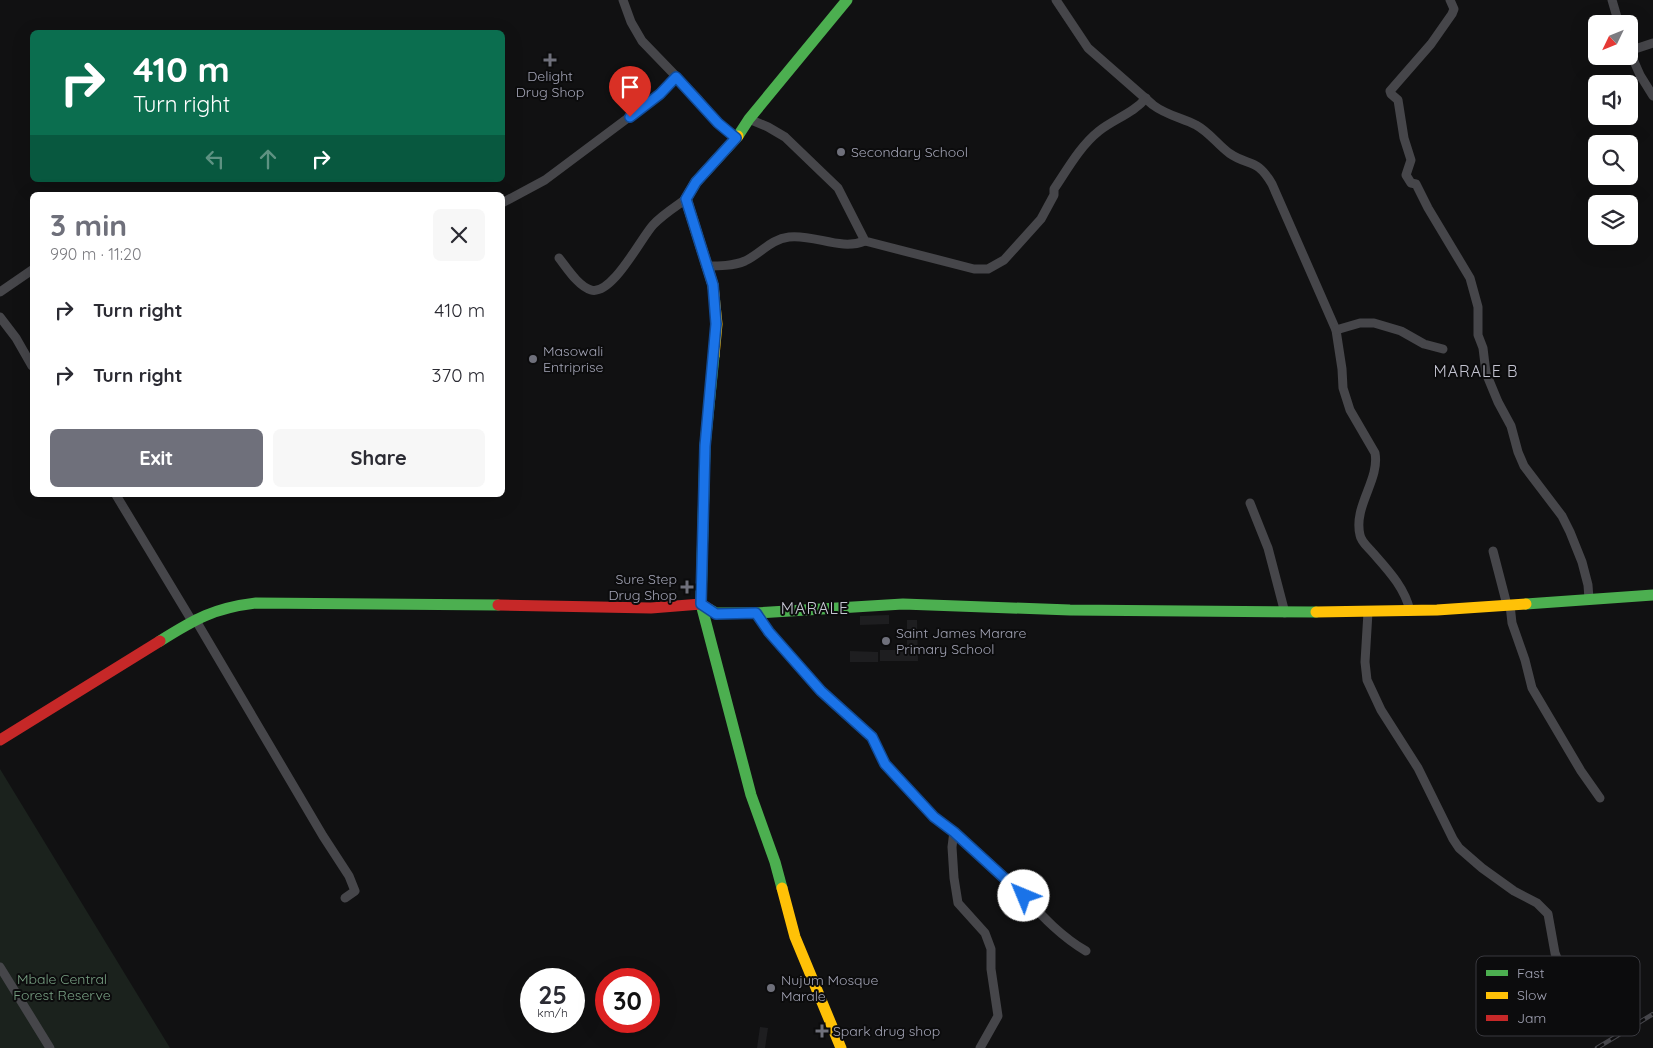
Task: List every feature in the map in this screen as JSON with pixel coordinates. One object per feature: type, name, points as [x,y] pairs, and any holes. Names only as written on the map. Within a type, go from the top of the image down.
[{"type":"street","points":[[623,0],[631,22],[642,41],[718,123],[736,138]]},
{"type":"street","points":[[559,258],[583,285],[591,290],[603,288],[625,266],[655,223],[686,199],[696,182],[736,138],[749,119],[847,0]]},
{"type":"street","points":[[1056,0],[1088,48],[1158,109],[1205,130],[1228,153],[1258,166],[1264,171],[1272,184],[1311,269],[1320,296],[1336,330],[1346,398],[1354,418],[1373,447],[1376,459],[1361,510],[1360,535],[1364,543],[1390,572],[1402,589],[1410,611]]},
{"type":"street","points":[[1450,0],[1454,8],[1452,14],[1431,44],[1390,91],[1398,100],[1404,138],[1411,160],[1406,175],[1411,183],[1416,184],[1428,208],[1470,278],[1478,307],[1478,335],[1483,348],[1486,373],[1511,426],[1524,466],[1562,516],[1570,532],[1582,562],[1588,585],[1589,599]]},
{"type":"street","points":[[1612,0],[1616,15]]},
{"type":"street","points":[[1638,48],[1653,43]]},
{"type":"street","points":[[1635,65],[1653,96]]},
{"type":"street","points":[[505,201],[545,180],[660,94],[676,77]]},
{"type":"street","points":[[706,266],[739,263],[778,240],[788,237],[820,239],[842,245],[865,241],[974,269],[982,270],[994,267],[1004,260],[1041,219],[1054,195],[1054,189],[1089,141],[1098,131],[1136,108],[1146,98]]},
{"type":"street","points":[[749,119],[785,137],[838,188],[865,241]]},
{"type":"street","points":[[686,199],[713,285],[716,324],[705,446],[701,604],[751,796],[775,862],[795,937],[842,1048]]},
{"type":"street","points":[[0,292],[30,271]]},
{"type":"street","points":[[0,317],[16,338],[30,362]]},
{"type":"street","points":[[1336,330],[1354,325],[1374,323],[1401,331],[1424,344],[1442,349]]},
{"type":"street","points":[[117,497],[349,876],[355,891],[345,898]]},
{"type":"street","points":[[1250,502],[1268,548],[1285,613]]},
{"type":"street","points":[[1494,551],[1512,622],[1532,688],[1581,771],[1600,798]]},
{"type":"street","points":[[0,740],[193,620],[211,611],[256,603],[651,608],[701,604],[716,614],[903,604],[1070,610],[1285,613],[1410,611],[1653,594]]},
{"type":"street","points":[[1368,612],[1365,662],[1366,680],[1381,710],[1418,768],[1452,839],[1459,848],[1482,868],[1514,891],[1537,903],[1548,914],[1556,956]]},
{"type":"street","points":[[756,613],[769,632],[821,691],[872,737],[885,764],[934,817],[954,832],[1013,885],[1055,929],[1069,941],[1086,951]]},
{"type":"street","points":[[954,832],[952,847],[958,903],[985,933],[990,949],[998,1016],[980,1048]]},
{"type":"street","points":[[0,967],[50,1048]]},
{"type":"shaded area","points":[[889,615],[889,624],[860,625],[860,616]]},
{"type":"shaded area","points":[[907,620],[917,620],[918,661],[880,661],[880,650],[907,650]]},
{"type":"shaded area","points":[[850,651],[878,652],[878,662],[850,662]]},
{"type":"shaded area","points":[[760,1027],[768,1028],[765,1048],[757,1048]]},
{"type":"green space","name":"Mbale Central Forest Reserve","points":[[0,769],[170,1048],[0,1048]]},
{"type":"railway","points":[[1640,1022],[1653,1014]]},
{"type":"railway","points":[[1597,1048],[1617,1036]]},
{"type":"traffic: fast","points":[[738,136],[749,119],[847,0]]},
{"type":"traffic: fast","points":[[714,356],[705,446],[701,604],[751,795],[775,862],[782,888]]},
{"type":"traffic: fast","points":[[1526,604],[1653,595]]},
{"type":"traffic: fast","points":[[160,641],[184,626],[216,611],[256,603],[498,605]]},
{"type":"traffic: fast","points":[[709,609],[716,613],[756,613],[903,604],[1070,610],[1316,612]]},
{"type":"traffic: slow","points":[[714,356],[717,324],[713,285],[686,199],[696,182],[738,136]]},
{"type":"traffic: slow","points":[[1316,612],[1437,610],[1526,604]]},
{"type":"traffic: slow","points":[[782,888],[795,937],[841,1048]]},
{"type":"traffic: jam","points":[[498,605],[651,608],[701,604],[709,609]]},
{"type":"traffic: jam","points":[[0,740],[160,641]]},
{"type":"place","name":"Delight Drug Shop","points":[[550,60]]},
{"type":"place","name":"Secondary School","points":[[841,152]]},
{"type":"place","name":"Masowali Entriprise","points":[[533,359]]},
{"type":"place","name":"Sure Step Drug Shop","points":[[687,587]]},
{"type":"place","name":"Saint James Marare Primary School","points":[[886,641]]},
{"type":"place","name":"Nujum Mosque Marale","points":[[771,988]]},
{"type":"place","name":"Spark drug shop","points":[[822,1031]]},
{"type":"district","name":"MARALE B","points":[[1476,371]]},
{"type":"district","name":"MARALE","points":[[815,608]]},
{"type":"route","points":[[630,117],[660,94],[676,77],[718,123],[736,138],[696,182],[686,199],[713,285],[716,324],[705,446],[701,604],[716,614],[756,613],[769,632],[821,691],[872,737],[885,764],[934,817],[954,832],[1024,896]]}]
